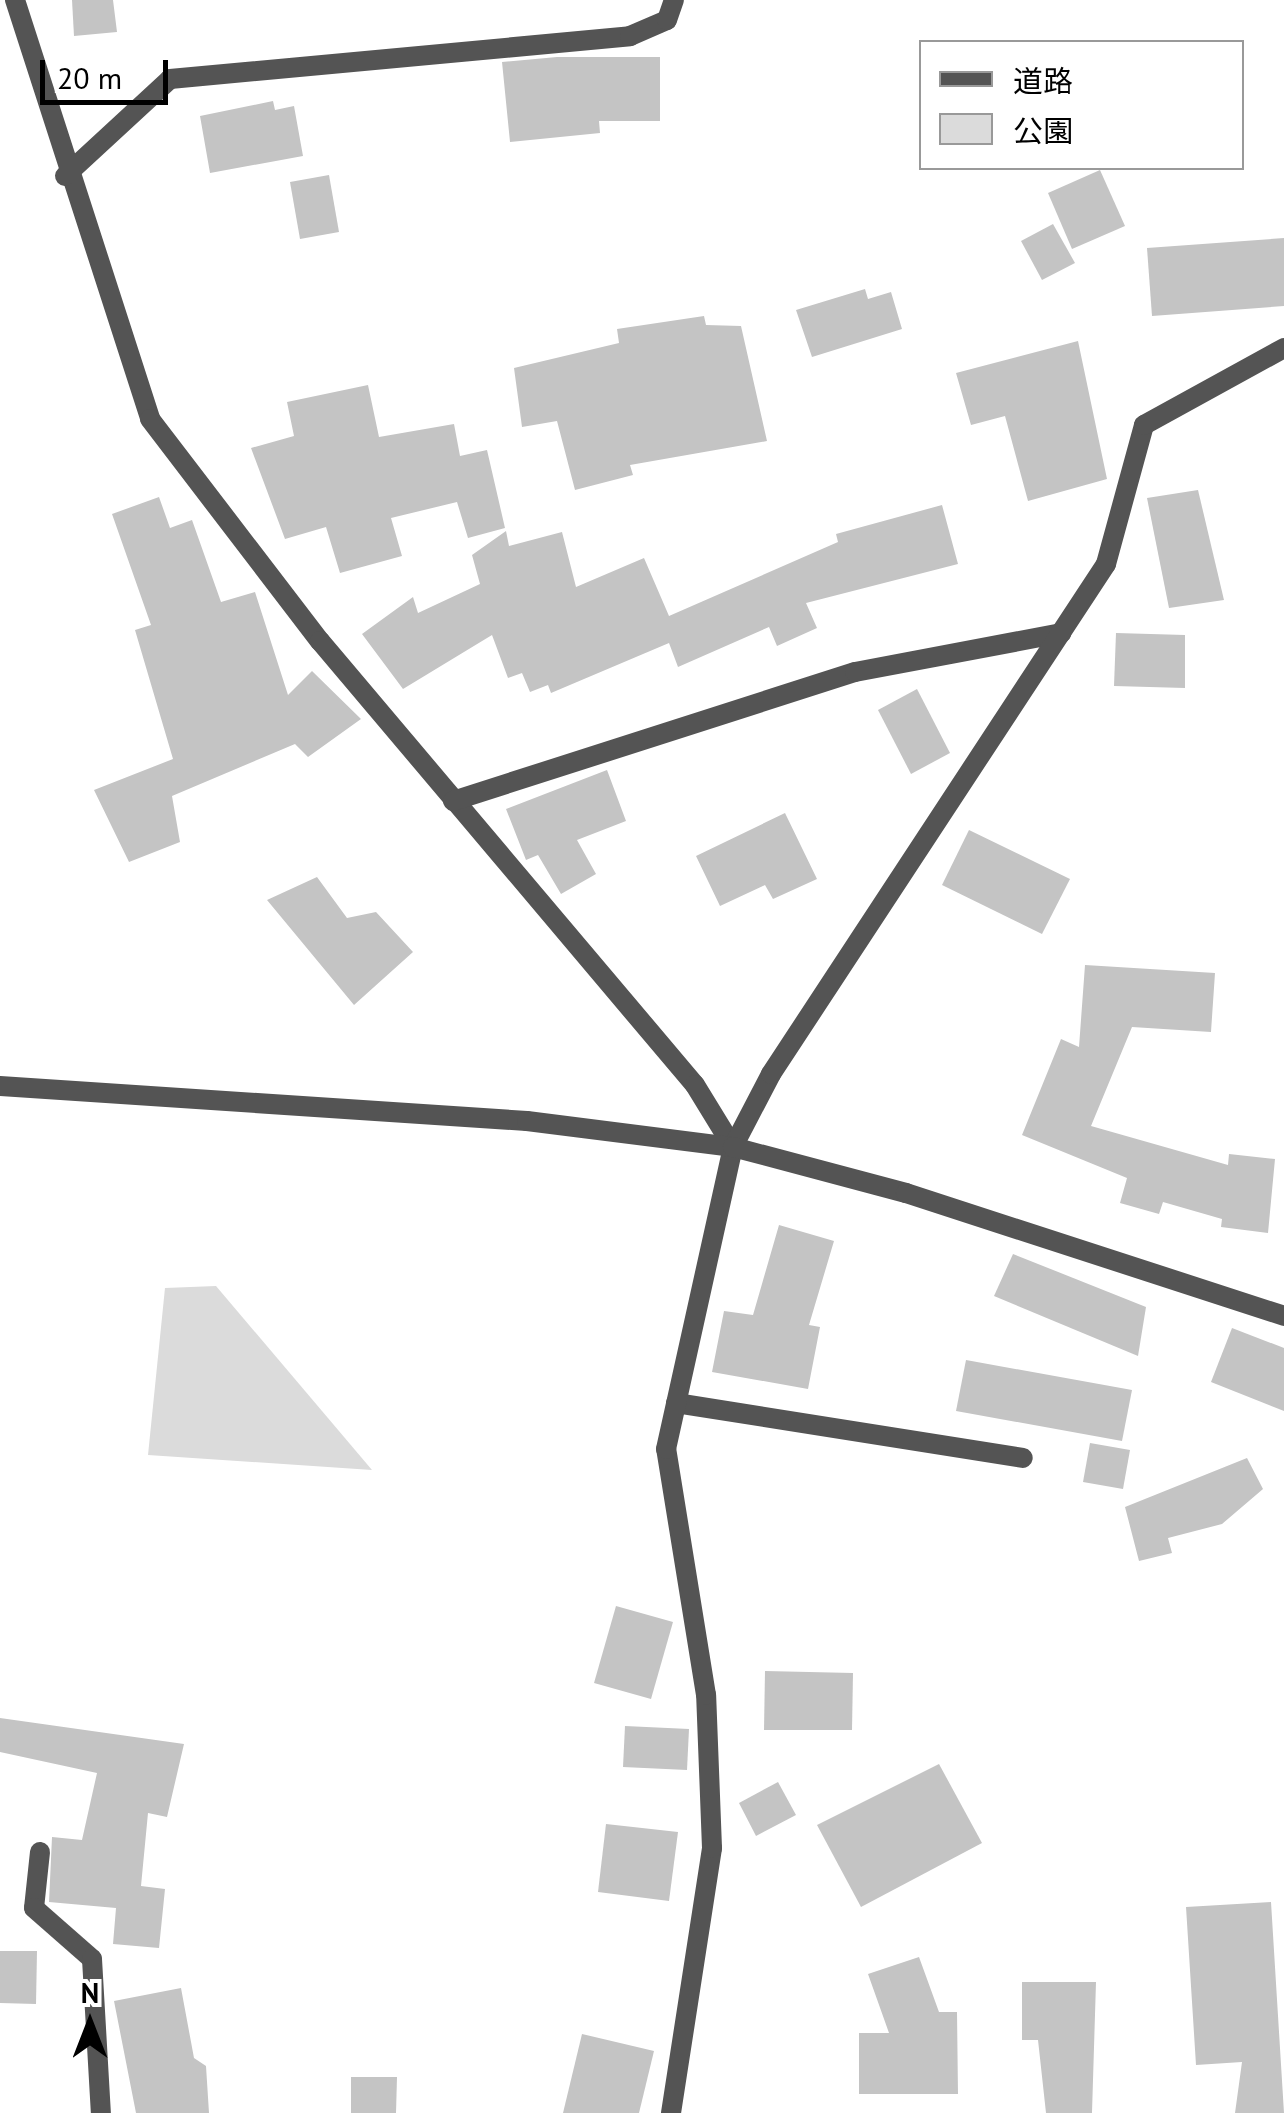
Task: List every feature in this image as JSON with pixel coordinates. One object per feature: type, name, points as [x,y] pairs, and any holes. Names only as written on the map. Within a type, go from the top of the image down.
[{"type":"street","points":[[15,0],[65,176],[150,420],[453,801],[696,1085],[732,1147]]},
{"type":"street","points":[[65,176],[170,79],[630,36],[667,20],[674,0]]},
{"type":"street","points":[[670,2113],[712,1848],[706,1696],[671,1518],[666,1449],[732,1147],[771,1074],[1106,564],[1144,425],[1284,348]]},
{"type":"street","points":[[453,801],[854,672],[1061,633]]},
{"type":"street","points":[[0,1086],[527,1121],[732,1147],[906,1193],[1284,1316]]},
{"type":"street","points":[[676,1403],[1023,1458]]},
{"type":"street","points":[[40,1852],[34,1908],[92,1959],[101,2113]]},
{"type":"green space","points":[[216,1286],[372,1470],[148,1455],[165,1288]]},
{"type":"building","points":[[72,0],[113,0],[117,32],[74,36]]},
{"type":"building","points":[[557,57],[660,57],[660,121],[599,121],[600,133],[510,142],[502,62]]},
{"type":"building","points":[[273,101],[275,110],[294,106],[303,156],[210,173],[200,116]]},
{"type":"building","points":[[1100,170],[1125,226],[1072,249],[1048,193]]},
{"type":"building","points":[[329,175],[339,232],[300,239],[290,182]]},
{"type":"building","points":[[1053,224],[1075,263],[1042,280],[1021,241]]},
{"type":"building","points":[[1284,238],[1284,306],[1152,316],[1147,248]]},
{"type":"building","points":[[865,289],[868,299],[891,292],[902,329],[812,357],[796,310]]},
{"type":"building","points":[[704,316],[706,325],[741,326],[767,441],[630,465],[633,475],[575,490],[557,421],[522,427],[514,368],[619,343],[617,329]]},
{"type":"building","points":[[1078,341],[1107,479],[1028,501],[1005,416],[971,425],[956,373]]},
{"type":"building","points":[[368,385],[379,437],[454,424],[460,456],[487,450],[505,528],[468,538],[457,502],[391,518],[402,556],[340,573],[326,527],[285,539],[251,448],[294,436],[287,402]]},
{"type":"building","points":[[1198,490],[1224,600],[1169,608],[1147,498]]},
{"type":"building","points":[[159,497],[170,528],[192,520],[221,602],[255,592],[288,695],[312,671],[361,719],[308,757],[295,744],[172,796],[180,842],[129,862],[94,790],[173,759],[135,630],[151,625],[112,514]]},
{"type":"building","points":[[942,505],[958,564],[806,603],[817,628],[777,646],[769,627],[678,667],[669,643],[551,693],[548,685],[530,692],[522,673],[508,678],[492,635],[403,689],[362,634],[413,597],[418,613],[480,584],[472,555],[506,531],[509,546],[562,532],[576,587],[644,558],[669,616],[838,542],[836,534]]},
{"type":"building","points":[[1116,633],[1185,635],[1185,688],[1114,686]]},
{"type":"building","points":[[917,689],[950,753],[911,774],[878,710]]},
{"type":"building","points":[[607,770],[626,821],[577,840],[596,874],[561,894],[538,855],[526,860],[506,809]]},
{"type":"building","points":[[785,813],[817,879],[773,899],[765,885],[720,906],[696,856]]},
{"type":"building","points":[[969,830],[1070,879],[1042,934],[942,885]]},
{"type":"building","points":[[317,877],[347,918],[376,912],[413,952],[354,1005],[267,900]]},
{"type":"building","points":[[1085,965],[1215,973],[1211,1032],[1132,1027],[1091,1126],[1228,1165],[1229,1154],[1275,1159],[1268,1233],[1221,1227],[1222,1219],[1163,1202],[1159,1214],[1120,1203],[1127,1178],[1022,1135],[1061,1039],[1079,1047]]},
{"type":"building","points":[[779,1225],[834,1241],[809,1325],[820,1327],[808,1389],[712,1372],[724,1311],[753,1315]]},
{"type":"building","points":[[1013,1254],[1146,1307],[1138,1356],[994,1296]]},
{"type":"building","points":[[1232,1328],[1284,1348],[1284,1411],[1211,1382]]},
{"type":"building","points":[[966,1360],[1132,1390],[1122,1441],[956,1411]]},
{"type":"building","points":[[1090,1443],[1130,1450],[1123,1489],[1083,1482]]},
{"type":"building","points":[[1247,1458],[1263,1489],[1222,1524],[1168,1538],[1172,1553],[1139,1561],[1125,1507]]},
{"type":"building","points":[[616,1606],[673,1622],[651,1699],[594,1683]]},
{"type":"building","points":[[765,1671],[853,1673],[852,1730],[764,1730]]},
{"type":"building","points":[[0,1718],[184,1744],[167,1817],[148,1813],[141,1886],[165,1889],[159,1948],[113,1944],[116,1908],[49,1902],[52,1837],[82,1840],[97,1773],[0,1752]]},
{"type":"building","points":[[625,1726],[689,1729],[687,1770],[623,1767]]},
{"type":"building","points":[[939,1764],[982,1843],[861,1907],[817,1825]]},
{"type":"building","points":[[778,1782],[796,1815],[756,1836],[739,1803]]},
{"type":"building","points":[[606,1824],[678,1832],[669,1901],[598,1892]]},
{"type":"building","points":[[1271,1902],[1284,2113],[1235,2113],[1242,2062],[1196,2065],[1186,1907]]},
{"type":"building","points":[[0,1951],[37,1951],[36,2004],[0,2003]]},
{"type":"building","points":[[919,1957],[939,2012],[957,2012],[958,2094],[859,2094],[859,2033],[889,2033],[868,1974]]},
{"type":"building","points":[[1022,1982],[1096,1982],[1092,2113],[1046,2113],[1038,2040],[1022,2040]]},
{"type":"building","points":[[181,1988],[194,2058],[206,2066],[209,2113],[136,2113],[114,2001]]},
{"type":"building","points":[[582,2034],[654,2051],[639,2113],[563,2113]]},
{"type":"building","points":[[351,2077],[397,2077],[396,2113],[351,2113]]}]
